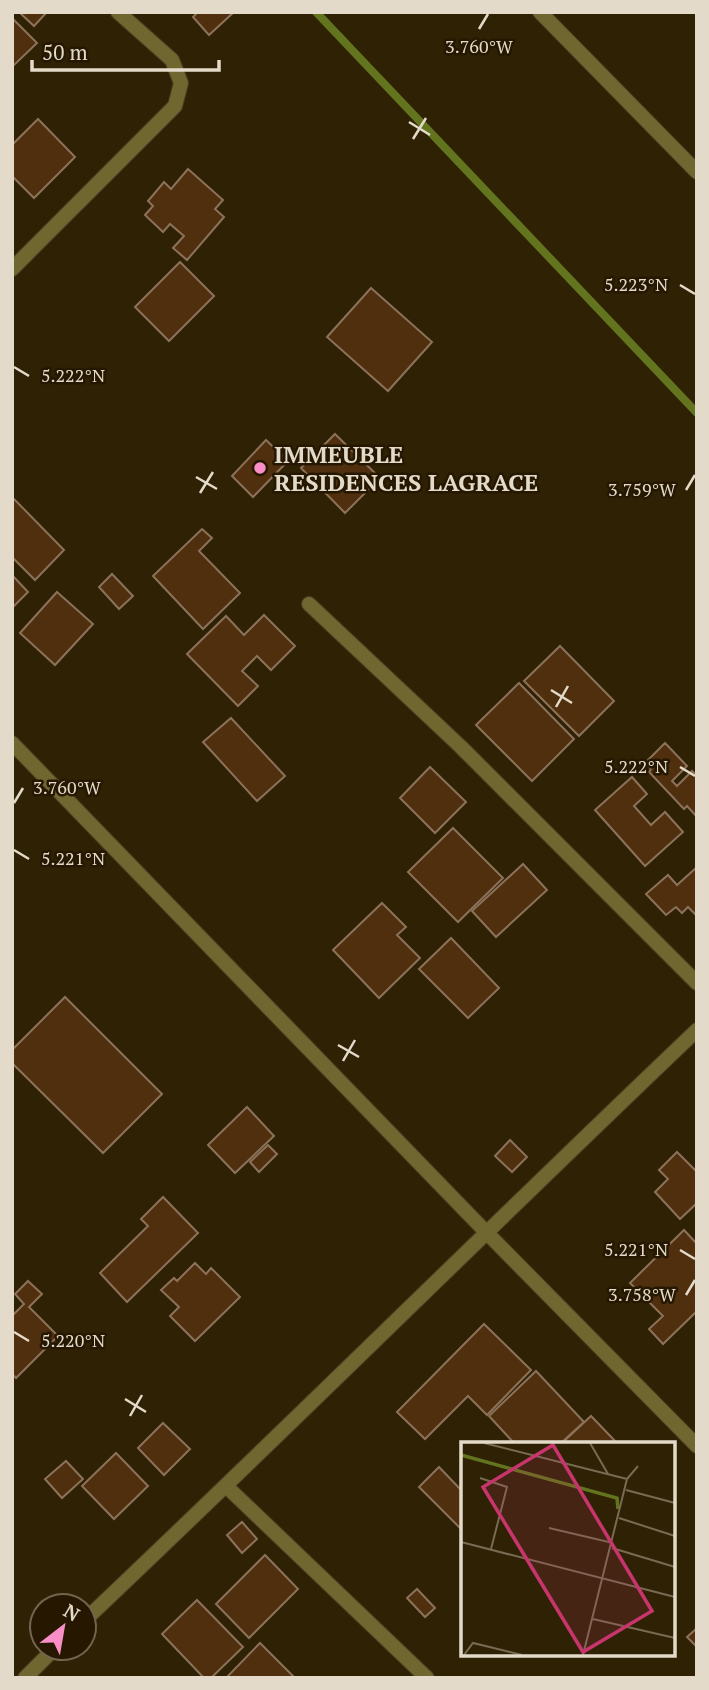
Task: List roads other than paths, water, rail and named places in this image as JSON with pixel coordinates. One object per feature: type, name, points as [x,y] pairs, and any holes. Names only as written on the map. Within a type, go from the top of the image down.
[{"type":"street","points":[[12,269],[175,106],[181,83],[172,60],[118,12]]},
{"type":"street","points":[[540,12],[697,173]]},
{"type":"street","points":[[309,604],[461,747],[697,983]]},
{"type":"street","points":[[12,743],[697,1446]]},
{"type":"street","points":[[98,1608],[486,1232],[695,1037]]},
{"type":"street","points":[[226,1486],[427,1678]]},
{"type":"street","points":[[25,1678],[41,1662]]},
{"type":"waterway","points":[[316,12],[697,413]]},
{"type":"place","name":"IMMEUBLE RESIDENCES LAGRACE","points":[[260,468]]}]
